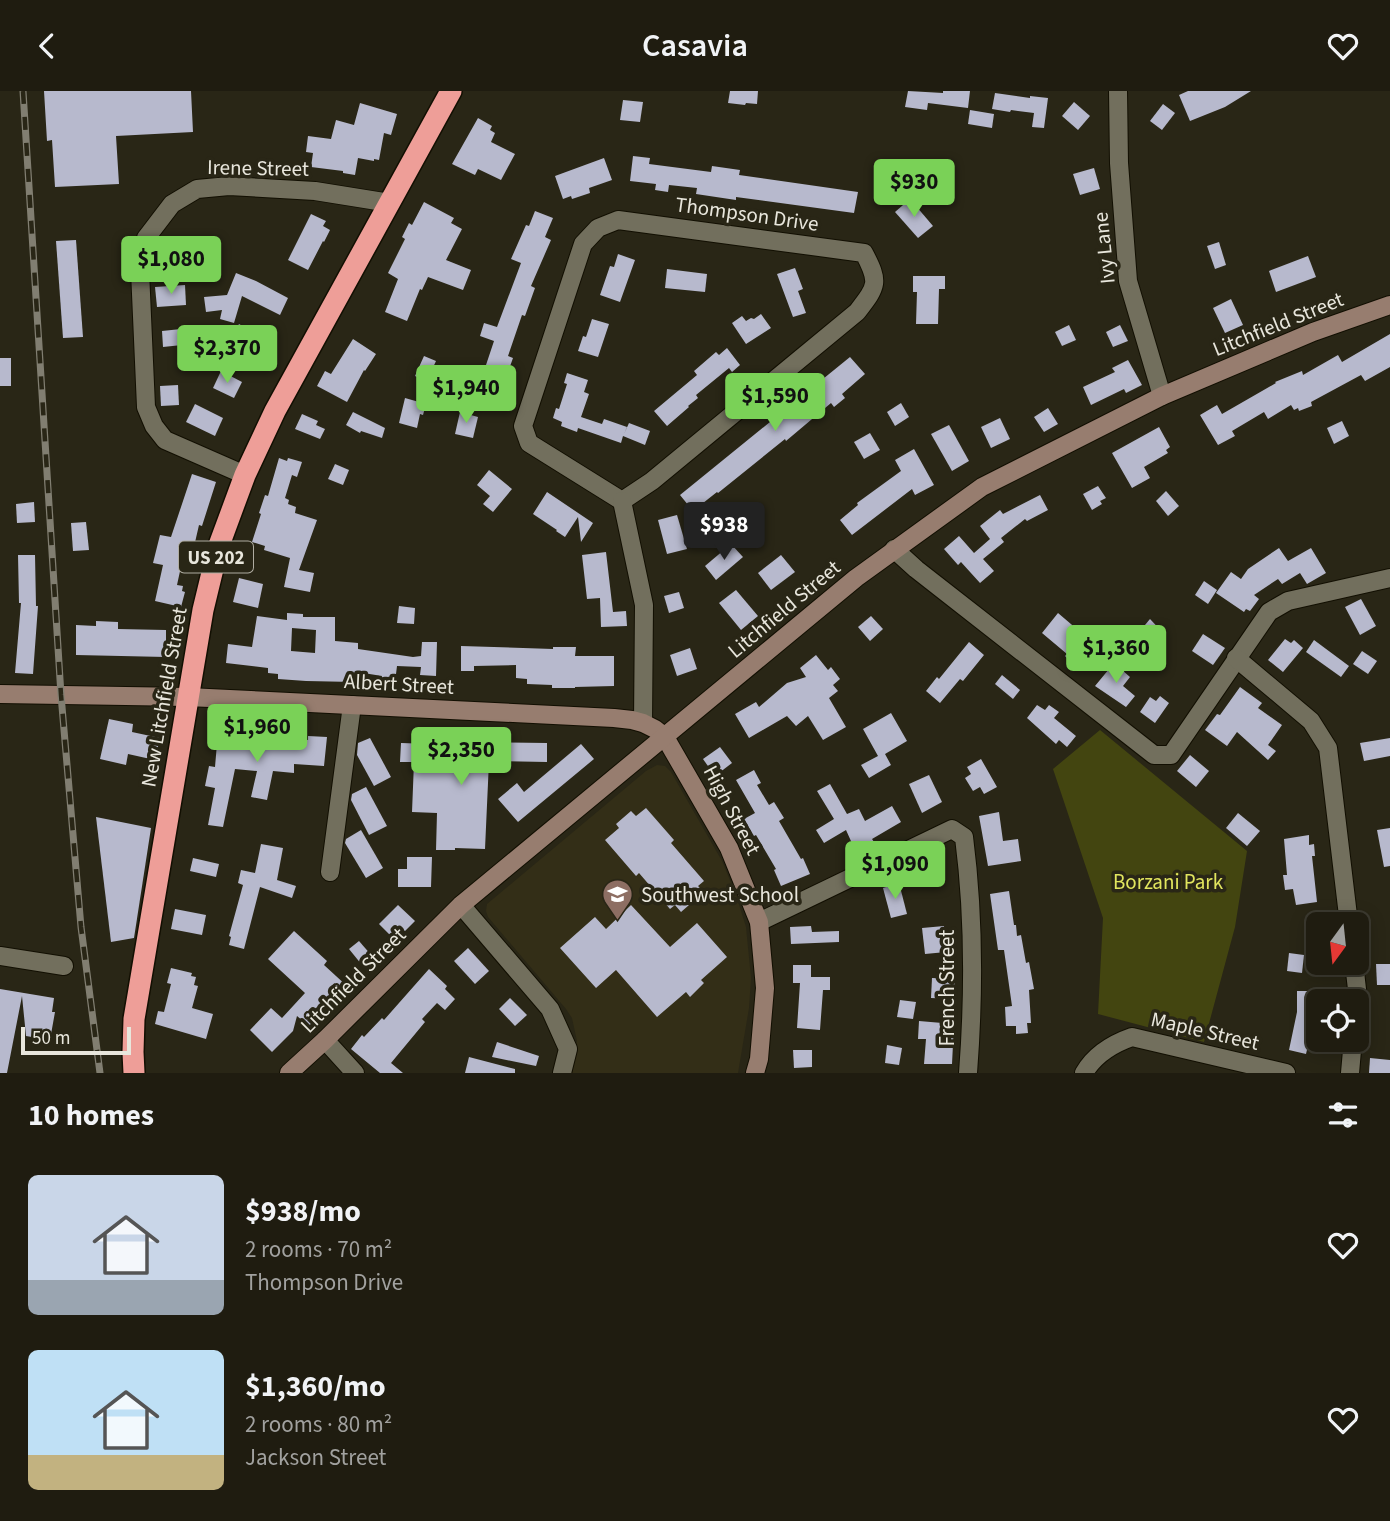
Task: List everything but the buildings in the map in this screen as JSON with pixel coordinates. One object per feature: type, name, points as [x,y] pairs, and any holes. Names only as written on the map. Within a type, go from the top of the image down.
[{"type":"highway","name":"New Litchfield Street","points":[[134,1073],[134,1019],[203,610],[218,548],[245,475],[275,411],[451,91]]},
{"type":"street","name":"Ivy Lane","points":[[1118,91],[1119,163],[1128,281],[1162,396]]},
{"type":"street","name":"Irene Street","points":[[245,475],[165,440],[154,426],[145,407],[140,271],[146,239],[172,204],[197,189],[229,186],[308,191],[390,203]]},
{"type":"street","name":"Thompson Drive","points":[[618,220],[864,253],[873,271],[874,289],[857,312],[652,481],[622,501],[529,443],[523,426],[583,244],[598,228],[618,220]]},
{"type":"street","name":"Litchfield Street","points":[[289,1073],[461,905],[825,603],[894,549],[982,487],[1162,396],[1313,332],[1390,305]]},
{"type":"street","points":[[622,501],[644,605],[643,723]]},
{"type":"street","points":[[894,549],[915,569],[1154,755],[1171,755],[1269,612],[1288,601],[1390,578]]},
{"type":"street","points":[[1236,658],[1311,721],[1328,748],[1348,912]]},
{"type":"street","name":"Albert Street","points":[[0,694],[188,697],[614,718],[643,723],[665,737]]},
{"type":"street","points":[[330,872],[352,705]]},
{"type":"street","name":"High Street","points":[[665,737],[729,848],[759,922],[765,988],[755,1073]]},
{"type":"street","name":"French Street","points":[[759,922],[952,829],[964,837],[970,889],[972,1027],[968,1073]]},
{"type":"street","points":[[461,905],[550,1009],[568,1049],[562,1073]]},
{"type":"street","points":[[0,956],[64,965]]},
{"type":"street","name":"Maple Street","points":[[1084,1073],[1091,1062],[1113,1044],[1132,1037],[1286,1073]]},
{"type":"street","points":[[325,1040],[355,1073]]},
{"type":"street","points":[[1350,1073],[1352,1052]]},
{"type":"shaded area","name":"Southwest School","points":[[657,765],[665,766],[671,772],[722,861],[746,927],[751,978],[738,1073],[572,1073],[577,1041],[572,1018],[488,917],[487,904],[646,771]]},
{"type":"green space","name":"Borzani Park","points":[[1100,730],[1247,851],[1235,927],[1204,1042],[1098,1014],[1103,918],[1053,769]]},
{"type":"railway","points":[[23,91],[61,695],[81,927],[100,1073]]},
{"type":"place","name":"Southwest School","points":[[618,922]]}]
